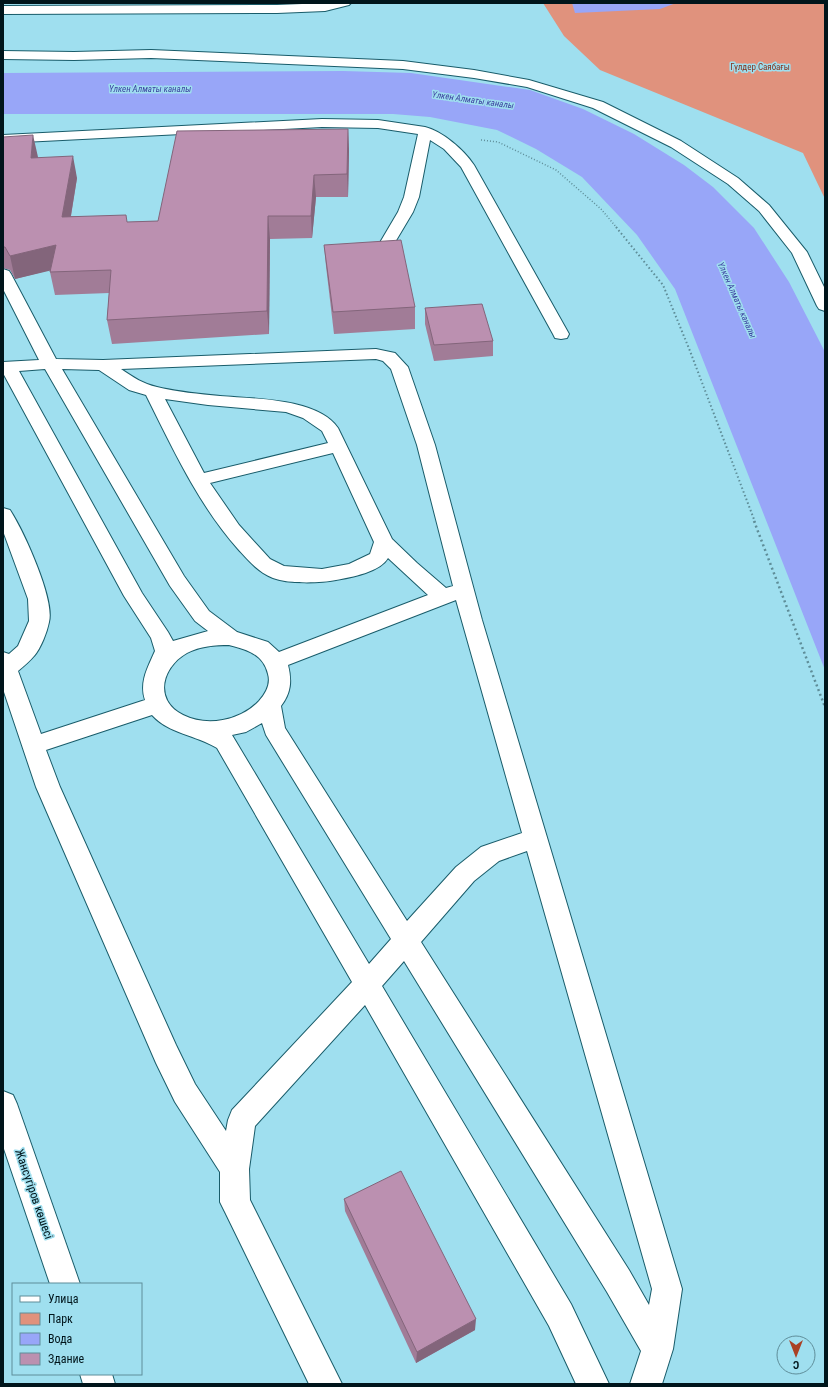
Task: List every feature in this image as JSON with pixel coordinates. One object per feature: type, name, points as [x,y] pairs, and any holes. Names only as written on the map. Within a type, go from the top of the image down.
[{"type":"street","points":[[3,10],[277,9],[325,7],[345,3]]},
{"type":"street","points":[[3,55],[74,56],[151,54],[402,65],[474,74],[529,84],[598,106],[676,144],[733,181],[764,208],[799,252],[825,306]]},
{"type":"street","points":[[3,139],[322,123],[378,124],[429,133],[448,146],[467,165],[561,334]]},
{"type":"street","points":[[383,251],[389,237],[400,221],[415,185],[429,133]]},
{"type":"street","points":[[3,274],[50,364],[177,580],[202,616],[230,636]]},
{"type":"street","points":[[593,1384],[560,1315],[225,742],[212,734],[174,722],[156,704],[153,696],[153,680],[166,651],[161,637],[134,596],[5,366],[376,354],[389,357],[400,367],[426,445],[464,589],[535,838],[667,1289],[657,1350],[646,1384]]},
{"type":"street","points":[[103,364],[135,386],[153,392],[208,400],[288,407],[309,414],[329,428],[384,542],[410,568],[444,597]]},
{"type":"street","points":[[153,392],[198,480],[232,530],[263,564],[280,572],[322,576],[354,570],[378,558],[384,542]]},
{"type":"street","points":[[198,480],[339,446]]},
{"type":"street","points":[[3,514],[16,535],[38,599],[40,621],[27,650],[5,665],[48,787],[166,1054],[185,1093],[234,1168]]},
{"type":"street","points":[[277,661],[464,589]]},
{"type":"street","points":[[157,669],[170,655],[180,648],[199,639],[230,636],[245,639],[263,647],[277,661],[282,677],[276,699],[270,707],[253,720],[233,728],[210,731],[194,729]]},
{"type":"street","points":[[34,745],[156,704]]},
{"type":"street","points":[[270,707],[274,729],[618,1281],[657,1350]]},
{"type":"street","points":[[326,1384],[235,1202],[234,1168],[242,1120],[367,984],[465,874],[490,854],[535,838]]},
{"type":"street","name":"Жансүгіров көшесі","points":[[3,1104],[65,1283]]},
{"type":"path","points":[[429,133],[498,142],[556,170],[601,209],[663,285],[713,410],[825,707]]},
{"type":"green space","name":"Гүлдер Саябағы","points":[[543,3],[825,3],[825,199],[803,153],[600,70],[564,36]]},
{"type":"water","points":[[572,3],[676,3],[660,9],[575,13]]},
{"type":"water","name":"Үлкен Алматы каналы","points":[[343,71],[411,73],[530,90],[583,109],[634,134],[684,165],[713,187],[754,228],[789,282],[825,352],[825,670],[675,289],[637,235],[582,177],[536,149],[497,130],[430,117],[393,114],[3,114],[3,73]]},
{"type":"building","points":[[348,129],[347,174],[314,175],[311,216],[268,216],[267,311],[107,320],[111,270],[50,272],[56,245],[10,256],[5,247],[3,247],[3,137],[33,135],[31,158],[73,156],[62,217],[126,215],[127,222],[158,221],[177,131]]},
{"type":"building","points":[[401,240],[415,307],[333,312],[324,245]]},
{"type":"building","points":[[482,304],[493,341],[434,345],[425,308]]},
{"type":"building","points":[[401,1171],[476,1319],[417,1352],[344,1199]]}]
